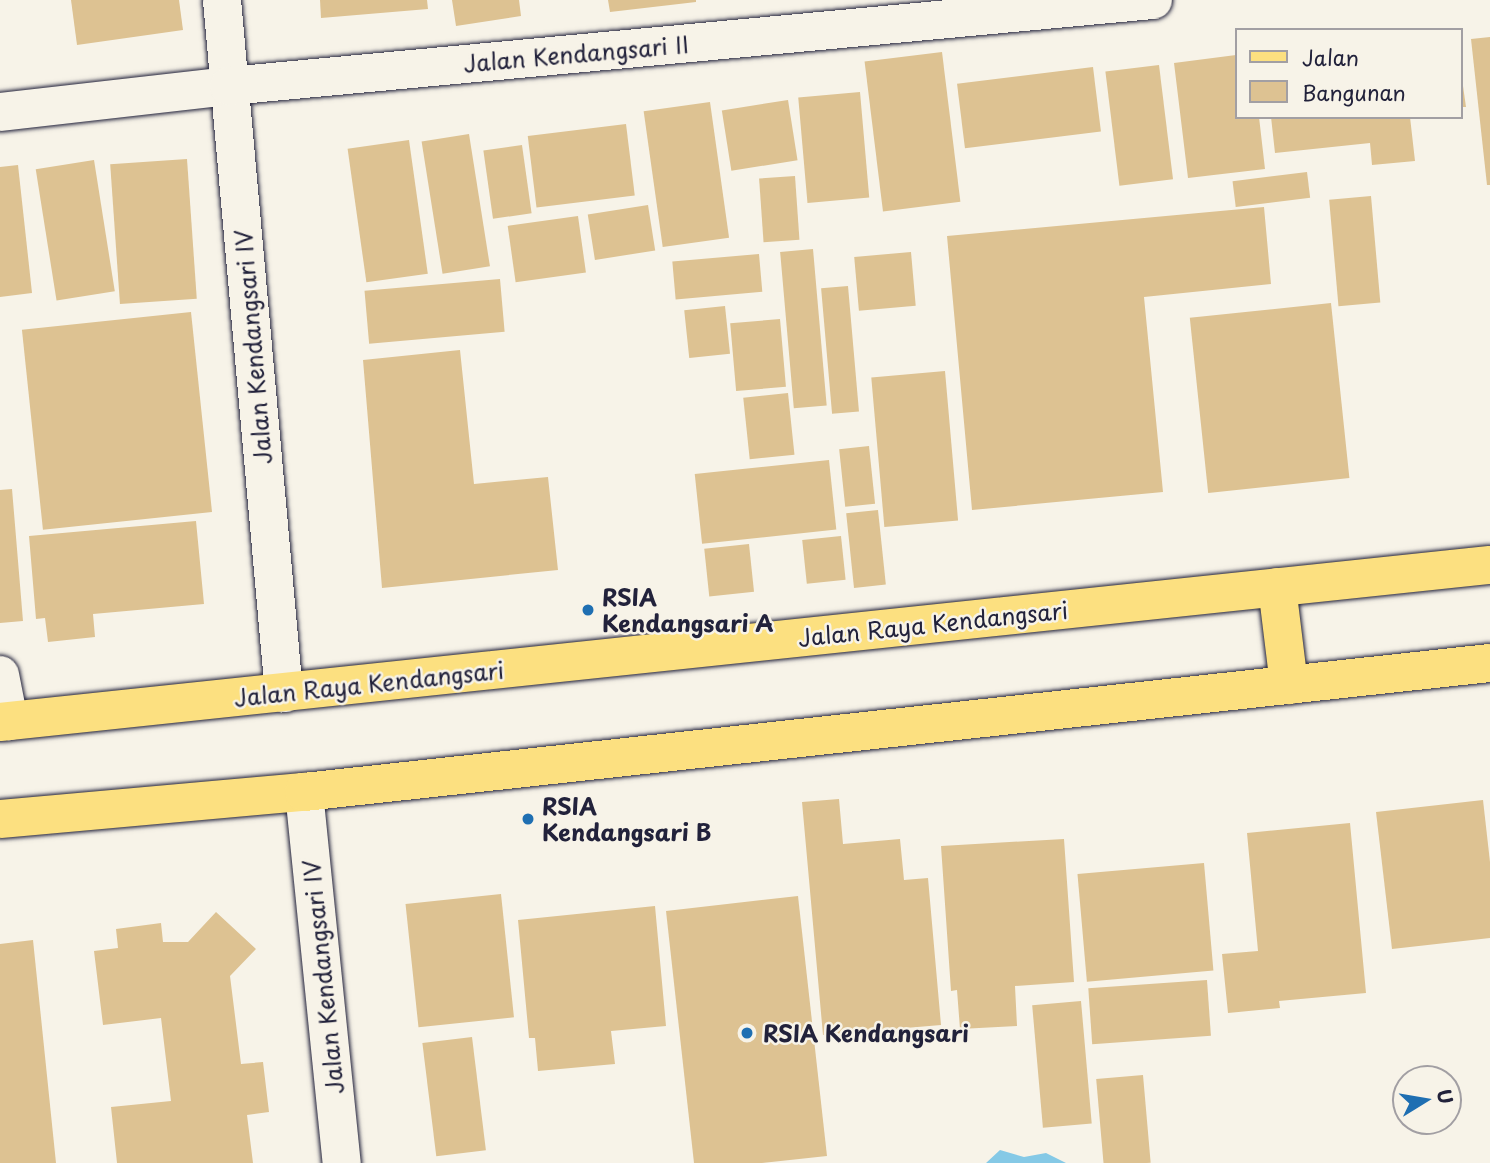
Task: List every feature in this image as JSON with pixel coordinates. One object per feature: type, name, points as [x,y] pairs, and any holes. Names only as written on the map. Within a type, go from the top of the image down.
[{"type":"main road","name":"Jalan Raya Kendangsari","points":[[4,721],[1490,565]]},
{"type":"main road","points":[[1277,587],[1289,685]]},
{"type":"main road","points":[[0,819],[304,792],[1490,663]]},
{"type":"street","name":"Jalan Kendangsari IV","points":[[222,0],[284,693]]},
{"type":"street","name":"Jalan Kendangsari II","points":[[0,112],[229,86],[1153,0]]},
{"type":"street","points":[[0,675],[4,721]]},
{"type":"street","name":"Jalan Kendangsari IV","points":[[304,792],[342,1163]]},
{"type":"water","points":[[1000,1150],[1024,1157],[1046,1153],[1066,1163],[986,1163]]},
{"type":"building","points":[[71,0],[179,0],[183,30],[77,45]]},
{"type":"building","points":[[320,0],[427,0],[428,9],[321,18]]},
{"type":"building","points":[[452,0],[519,0],[521,16],[456,26]]},
{"type":"building","points":[[608,0],[696,0],[696,2],[610,12]]},
{"type":"building","points":[[1490,37],[1490,185],[1487,185],[1471,39]]},
{"type":"building","points":[[942,52],[960,202],[883,211],[865,62]]},
{"type":"building","points":[[1234,55],[1234,119],[1259,119],[1265,169],[1188,178],[1174,63]]},
{"type":"building","points":[[1159,65],[1173,179],[1119,186],[1105,72]]},
{"type":"building","points":[[1093,67],[1101,132],[965,148],[957,84]]},
{"type":"building","points":[[1462,79],[1466,107],[1462,107]]},
{"type":"building","points":[[860,92],[869,198],[807,203],[798,97]]},
{"type":"building","points":[[788,100],[798,160],[731,171],[722,110]]},
{"type":"building","points":[[710,102],[729,238],[663,247],[644,111]]},
{"type":"building","points":[[1271,119],[1410,119],[1415,161],[1372,165],[1370,143],[1275,153]]},
{"type":"building","points":[[626,124],[635,195],[537,208],[528,136]]},
{"type":"building","points":[[469,134],[490,266],[443,274],[422,142]]},
{"type":"building","points":[[409,140],[428,274],[366,282],[348,149]]},
{"type":"building","points":[[522,145],[532,213],[493,219],[483,150]]},
{"type":"building","points":[[187,159],[197,299],[120,304],[110,164]]},
{"type":"building","points":[[94,160],[115,291],[57,301],[36,169]]},
{"type":"building","points":[[18,165],[32,293],[0,297],[0,167]]},
{"type":"building","points":[[1307,172],[1310,198],[1236,207],[1233,181]]},
{"type":"building","points":[[795,176],[799,240],[764,242],[759,179]]},
{"type":"building","points":[[1371,196],[1380,303],[1338,306],[1329,200]]},
{"type":"building","points":[[648,205],[655,250],[595,260],[588,215]]},
{"type":"building","points":[[1264,207],[1271,284],[1144,297],[1163,492],[972,510],[947,236]]},
{"type":"building","points":[[578,216],[586,272],[516,282],[508,226]]},
{"type":"building","points":[[813,249],[827,405],[794,408],[780,252]]},
{"type":"building","points":[[911,252],[916,306],[859,311],[854,257]]},
{"type":"building","points":[[759,254],[762,292],[676,299],[672,262]]},
{"type":"building","points":[[500,279],[505,332],[369,344],[365,291]]},
{"type":"building","points":[[848,286],[859,412],[832,414],[821,288]]},
{"type":"building","points":[[1331,303],[1349,478],[1208,493],[1190,318]]},
{"type":"building","points":[[725,306],[730,354],[689,358],[684,310]]},
{"type":"building","points":[[191,312],[212,512],[43,530],[22,330]]},
{"type":"building","points":[[780,319],[786,387],[736,391],[730,323]]},
{"type":"building","points":[[460,350],[474,484],[548,477],[558,570],[382,588],[363,360]]},
{"type":"building","points":[[945,371],[958,520],[884,527],[871,377]]},
{"type":"building","points":[[788,393],[794,455],[750,459],[743,398]]},
{"type":"building","points":[[869,446],[875,504],[845,507],[839,449]]},
{"type":"building","points":[[829,460],[836,530],[702,544],[695,474]]},
{"type":"building","points":[[12,489],[23,621],[0,623],[0,490]]},
{"type":"building","points":[[878,510],[886,585],[854,588],[846,513]]},
{"type":"building","points":[[196,521],[204,604],[93,614],[95,637],[48,642],[45,618],[36,619],[29,536]]},
{"type":"building","points":[[841,536],[846,580],[807,584],[802,540]]},
{"type":"building","points":[[749,544],[754,592],[709,596],[704,549]]},
{"type":"building","points":[[839,799],[843,844],[900,839],[904,880],[928,878],[941,1025],[823,1035],[802,802]]},
{"type":"building","points":[[1483,800],[1490,862],[1490,938],[1392,949],[1376,812]]},
{"type":"building","points":[[1350,823],[1366,993],[1279,1001],[1280,1008],[1228,1013],[1222,954],[1258,951],[1247,833]]},
{"type":"building","points":[[1064,839],[1074,982],[1015,986],[1017,1026],[960,1029],[957,990],[951,991],[941,846]]},
{"type":"building","points":[[1204,863],[1213,971],[1087,982],[1077,874]]},
{"type":"building","points":[[501,894],[514,1017],[418,1027],[406,904]]},
{"type":"building","name":"RSIA Kendangsari","points":[[798,896],[827,1156],[762,1163],[694,1163],[666,911]]},
{"type":"building","points":[[655,906],[666,1026],[611,1031],[615,1064],[538,1071],[535,1038],[529,1038],[518,920]]},
{"type":"building","points":[[216,912],[256,949],[230,976],[241,1064],[263,1062],[269,1112],[247,1115],[253,1163],[117,1163],[111,1107],[171,1101],[161,1018],[103,1025],[94,951],[118,948],[116,929],[161,923],[163,942],[188,942]]},
{"type":"building","points":[[33,940],[56,1163],[0,1163],[0,944]]},
{"type":"building","points":[[1207,980],[1211,1036],[1092,1044],[1088,988]]},
{"type":"building","points":[[1081,1001],[1092,1124],[1043,1128],[1032,1005]]},
{"type":"building","points":[[472,1037],[486,1150],[436,1156],[422,1043]]},
{"type":"building","points":[[1143,1075],[1151,1163],[1104,1163],[1096,1079]]},
{"type":"place","name":"RSIA Kendangsari A","points":[[588,610]]},
{"type":"place","name":"RSIA Kendangsari B","points":[[528,819]]},
{"type":"place","name":"RSIA Kendangsari","points":[[747,1033]]}]
